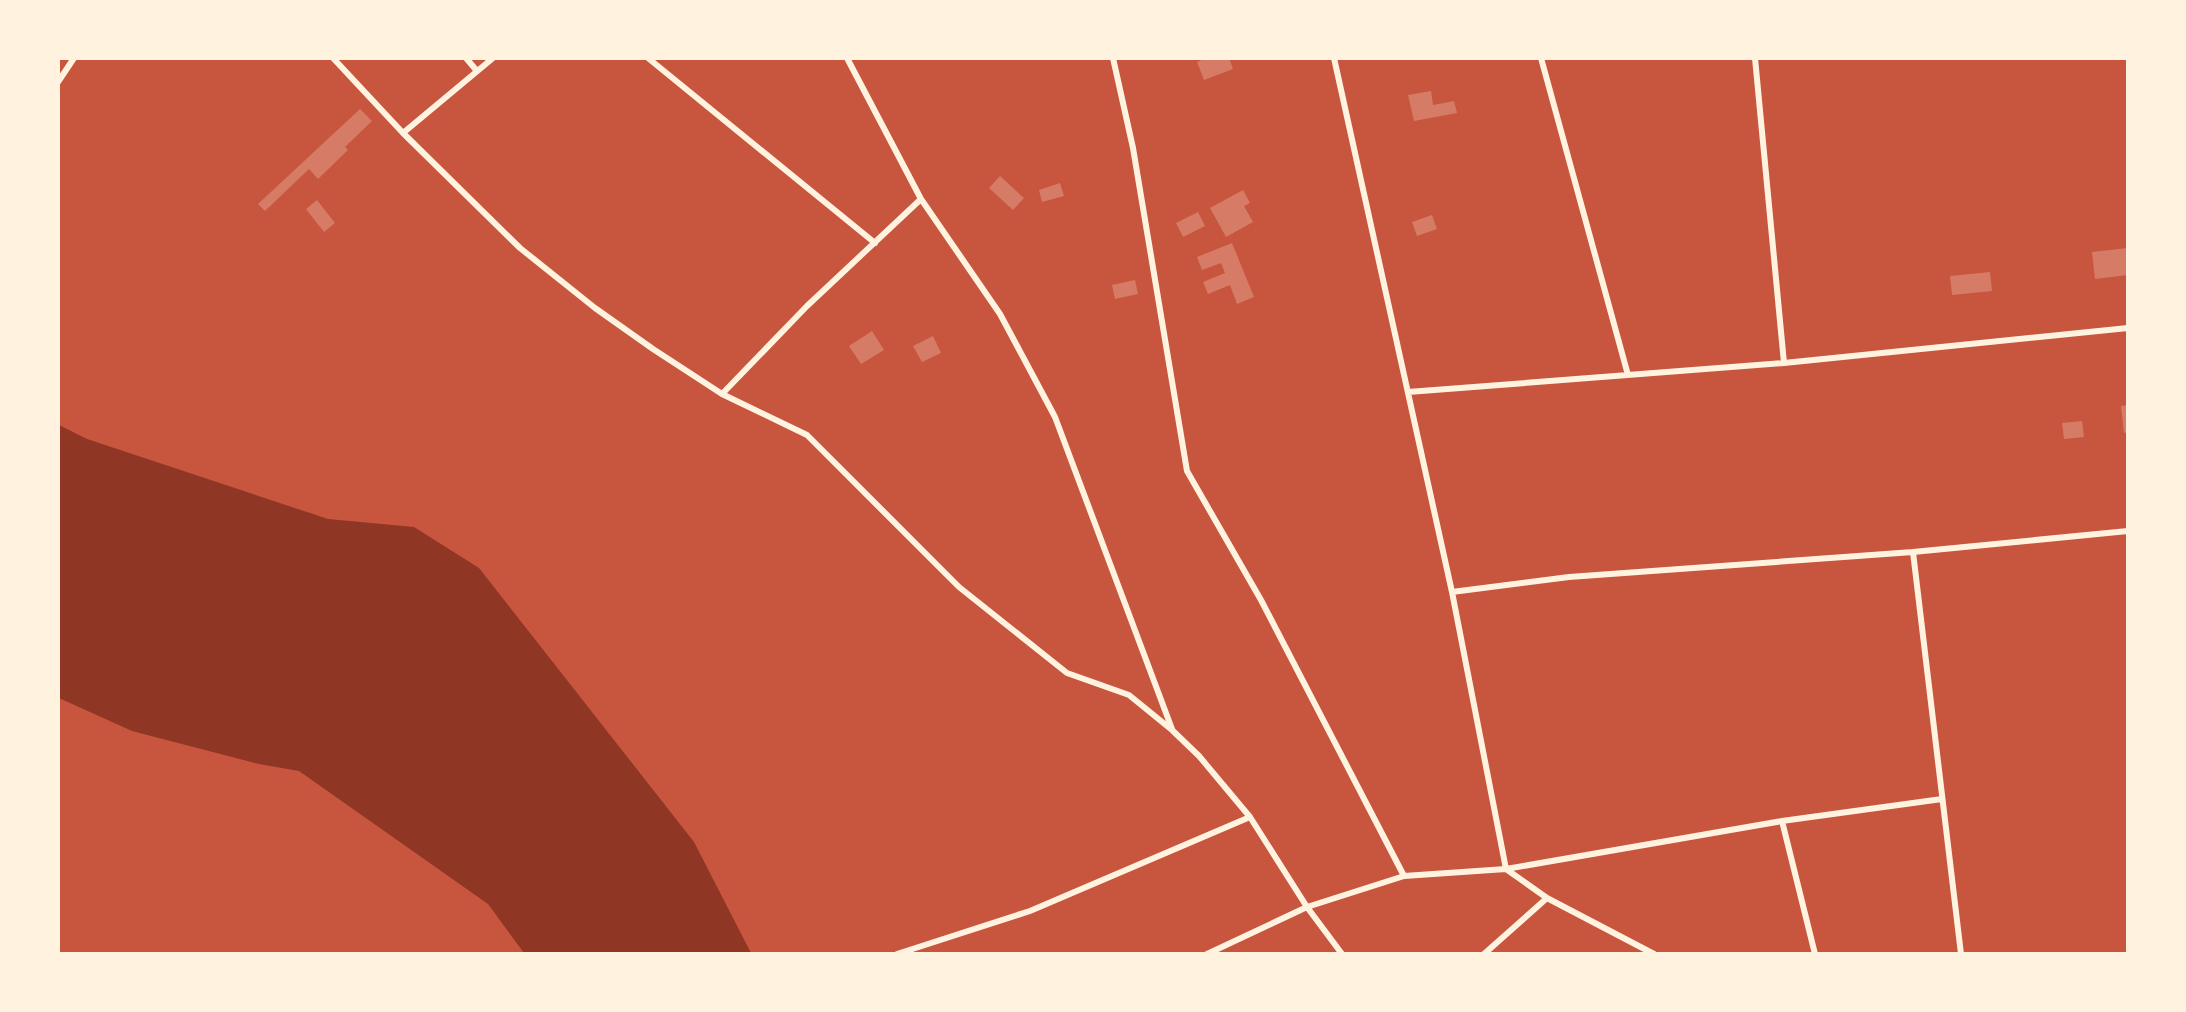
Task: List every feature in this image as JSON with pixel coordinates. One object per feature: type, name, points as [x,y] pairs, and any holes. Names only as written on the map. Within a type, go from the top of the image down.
[{"type":"street","points":[[58,82],[74,58]]},
{"type":"street","points":[[333,58],[403,133],[520,248],[595,308],[722,394],[807,435],[958,587],[1067,673],[1129,695],[1172,730],[1199,756],[1250,817],[1307,907],[1342,954]]},
{"type":"street","points":[[466,58],[477,71]]},
{"type":"street","points":[[403,133],[493,58]]},
{"type":"street","points":[[648,58],[874,243]]},
{"type":"street","points":[[848,58],[921,199],[1000,314],[1054,417],[1172,730]]},
{"type":"street","points":[[1113,58],[1133,148],[1187,471],[1261,600],[1404,876]]},
{"type":"street","points":[[1334,58],[1452,592],[1506,869],[1547,898],[1654,954]]},
{"type":"street","points":[[1541,58],[1628,375]]},
{"type":"street","points":[[1755,58],[1784,363]]},
{"type":"street","points":[[722,394],[807,306],[921,199]]},
{"type":"street","points":[[1408,392],[1784,363],[2127,328]]},
{"type":"street","points":[[1452,592],[1569,577],[1913,552],[2127,531]]},
{"type":"street","points":[[1913,552],[1961,954]]},
{"type":"street","points":[[1207,954],[1307,907],[1404,876],[1506,869],[1782,821],[1942,799]]},
{"type":"street","points":[[897,954],[1030,911],[1250,817]]},
{"type":"street","points":[[1782,821],[1815,954]]},
{"type":"street","points":[[1484,954],[1547,898]]},
{"type":"shaded area","points":[[59,425],[87,439],[328,519],[414,527],[479,568],[694,842],[751,953],[524,953],[488,904],[299,771],[259,764],[132,731],[59,698]]},
{"type":"building","points":[[1206,58],[1229,58],[1233,69],[1204,80],[1197,62]]},
{"type":"building","points":[[1431,91],[1433,105],[1454,101],[1457,113],[1414,121],[1408,95]]},
{"type":"building","points":[[360,109],[372,121],[345,147],[348,150],[318,179],[309,169],[265,211],[258,204]]},
{"type":"building","points":[[1000,176],[1024,198],[1013,210],[989,188]]},
{"type":"building","points":[[1060,183],[1064,196],[1042,202],[1039,190]]},
{"type":"building","points":[[1243,190],[1250,203],[1244,206],[1253,222],[1226,237],[1210,208]]},
{"type":"building","points":[[317,200],[335,223],[324,232],[306,209]]},
{"type":"building","points":[[1198,212],[1205,226],[1183,237],[1176,223]]},
{"type":"building","points":[[1432,215],[1437,229],[1417,236],[1412,222]]},
{"type":"building","points":[[1232,243],[1254,297],[1237,304],[1230,285],[1208,294],[1203,282],[1225,273],[1221,263],[1202,270],[1197,257]]},
{"type":"building","points":[[2128,248],[2128,275],[2095,279],[2092,252]]},
{"type":"building","points":[[1990,272],[1992,291],[1952,295],[1950,276]]},
{"type":"building","points":[[1135,280],[1138,294],[1115,299],[1112,285]]},
{"type":"building","points":[[872,331],[884,350],[861,364],[849,346]]},
{"type":"building","points":[[933,336],[941,353],[922,362],[913,346]]},
{"type":"building","points":[[2128,405],[2128,432],[2124,433],[2121,406]]},
{"type":"building","points":[[2082,421],[2084,437],[2064,439],[2062,423]]}]
